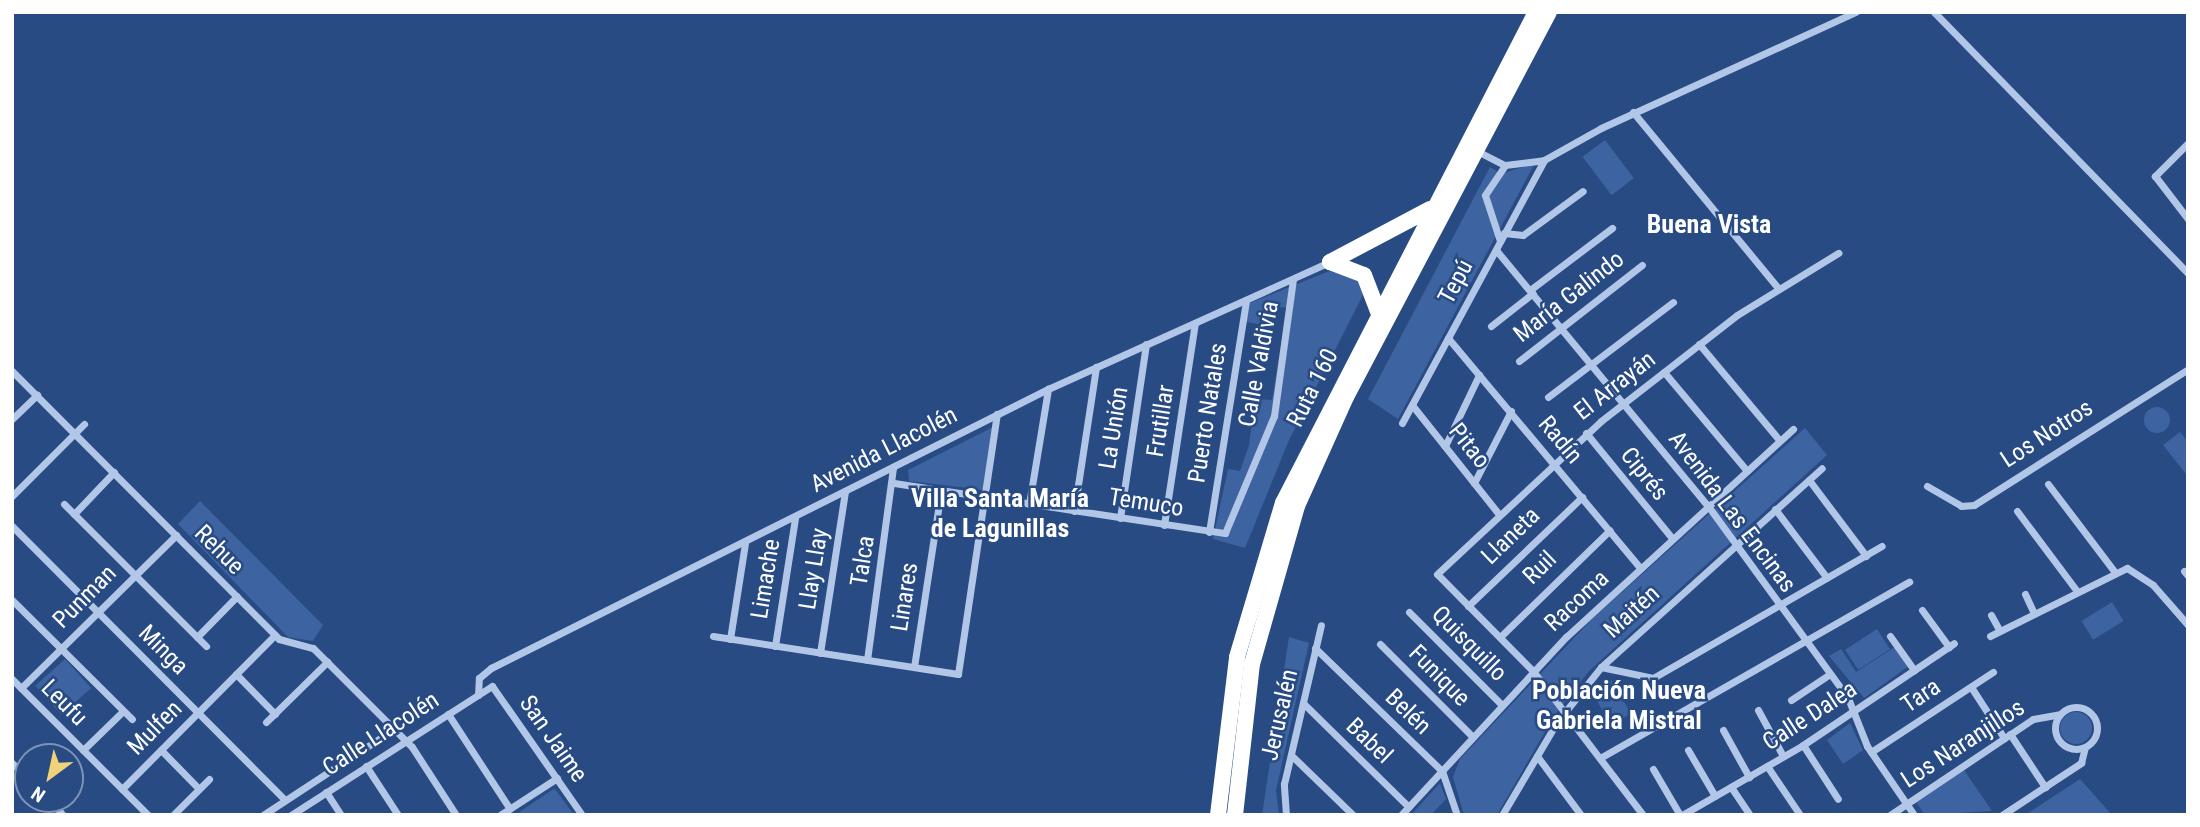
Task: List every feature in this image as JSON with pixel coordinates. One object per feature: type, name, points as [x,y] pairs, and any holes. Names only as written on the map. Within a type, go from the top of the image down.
[{"type":"highway","name":"Ruta 160","points":[[1217,815],[1232,681],[1262,562],[1303,456],[1536,12]]},
{"type":"highway","name":"Ruta 160","points":[[1235,815],[1248,687],[1297,506],[1346,397],[1549,12]]},
{"type":"highway","points":[[1330,262],[1433,208]]},
{"type":"highway","points":[[1330,262],[1364,275],[1378,311]]},
{"type":"street","points":[[1477,150],[1505,165],[1544,160],[1633,112],[1856,12]]},
{"type":"street","points":[[1934,12],[2188,273]]},
{"type":"street","points":[[1633,112],[1779,289]]},
{"type":"street","points":[[2188,143],[2155,176],[2188,219]]},
{"type":"street","name":"Tepú","points":[[1402,423],[1544,160]]},
{"type":"street","points":[[1500,242],[1485,195],[1505,165]]},
{"type":"street","points":[[1504,233],[1523,236],[1583,191]]},
{"type":"street","points":[[1491,326],[1612,228]]},
{"type":"street","name":"Avenida Las Encinas","points":[[1496,250],[1708,506],[1855,710],[1871,752],[1914,815]]},
{"type":"street","name":"El Arrayán","points":[[1468,606],[1437,574],[1497,512],[1586,433],[1699,344],[1779,289],[1838,253]]},
{"type":"street","name":"Avenida Llacolén","points":[[478,695],[486,670],[795,518],[1048,389],[1330,262]]},
{"type":"street","name":"María Galindo","points":[[1519,361],[1642,264]]},
{"type":"street","name":"Calle Valdivia","points":[[1225,533],[1274,416],[1293,279]]},
{"type":"street","name":"Puerto Natales","points":[[1209,532],[1246,300]]},
{"type":"street","points":[[1548,397],[1672,302]]},
{"type":"street","name":"Frutillar","points":[[1164,525],[1195,323]]},
{"type":"street","name":"Radín","points":[[1448,338],[1640,568]]},
{"type":"street","name":"La Unión","points":[[1120,518],[1146,344]]},
{"type":"street","points":[[1699,344],[1780,441]]},
{"type":"street","points":[[1074,511],[1096,367]]},
{"type":"street","name":"Los Notros","points":[[1927,486],[1961,506],[1974,505],[2188,369]]},
{"type":"street","name":"Rehue","points":[[12,370],[275,635],[292,646],[311,647],[406,741],[456,815]]},
{"type":"street","points":[[1664,372],[1747,471]]},
{"type":"street","points":[[1444,446],[1479,375]]},
{"type":"street","points":[[1029,504],[1048,389]]},
{"type":"street","points":[[12,419],[37,395]]},
{"type":"street","name":"Pitao","points":[[1412,405],[1497,512]]},
{"type":"street","points":[[1474,483],[1511,411]]},
{"type":"street","points":[[713,636],[958,674],[997,414]]},
{"type":"street","points":[[12,496],[84,424]]},
{"type":"street","name":"Racoma","points":[[1401,815],[1534,671],[1672,538],[1793,429]]},
{"type":"street","name":"Ciprés","points":[[1586,433],[1672,538]]},
{"type":"street","name":"Talca","points":[[867,660],[894,483],[893,467]]},
{"type":"street","name":"Maitén","points":[[1503,815],[1565,710],[1601,667],[1822,468]]},
{"type":"street","points":[[74,514],[114,472]]},
{"type":"street","points":[[1809,480],[1866,556]]},
{"type":"street","name":"Temuco","points":[[894,483],[1225,533]]},
{"type":"street","points":[[2048,484],[2114,571]]},
{"type":"street","name":"Llay Llay","points":[[820,653],[845,491]]},
{"type":"street","name":"Linares","points":[[914,667],[941,491]]},
{"type":"street","name":"Llaneta","points":[[1468,606],[1582,497]]},
{"type":"street","points":[[64,504],[206,646]]},
{"type":"street","points":[[1775,509],[1827,578]]},
{"type":"street","points":[[2017,511],[2076,590]]},
{"type":"street","name":"Limache","points":[[775,646],[795,518]]},
{"type":"street","name":"Minga","points":[[12,526],[285,800]]},
{"type":"street","name":"Ruil","points":[[1500,637],[1610,530]]},
{"type":"street","name":"Punman","points":[[21,688],[176,535]]},
{"type":"street","points":[[730,639],[745,543]]},
{"type":"street","points":[[1601,667],[1653,678],[1882,546]]},
{"type":"street","points":[[1990,636],[2114,571],[2137,570],[2188,625]]},
{"type":"street","points":[[1600,758],[1909,582]]},
{"type":"street","points":[[2025,594],[2034,612]]},
{"type":"street","points":[[197,637],[237,596]]},
{"type":"street","points":[[12,600],[132,719]]},
{"type":"street","points":[[1468,606],[1534,671],[1643,815]]},
{"type":"street","name":"Calle Dalea","points":[[1681,815],[1803,745],[1952,645],[1922,610]]},
{"type":"street","name":"Quisquillo","points":[[1409,612],[1502,704]]},
{"type":"street","points":[[1991,615],[2000,631]]},
{"type":"street","name":"Jerusalén","points":[[1286,815],[1291,755],[1321,625]]},
{"type":"street","name":"Mulfen","points":[[122,789],[275,635]]},
{"type":"street","points":[[1890,636],[1914,670]]},
{"type":"street","name":"Funique","points":[[1380,644],[1472,736]]},
{"type":"street","name":"Belén","points":[[1315,648],[1442,771],[1457,815]]},
{"type":"street","points":[[266,722],[327,662]]},
{"type":"street","name":"Tara","points":[[1871,752],[1993,672]]},
{"type":"street","points":[[236,674],[275,713]]},
{"type":"street","points":[[1791,700],[1830,674]]},
{"type":"street","name":"Leufu","points":[[12,679],[76,743]]},
{"type":"street","name":"Calle Llacolén","points":[[291,815],[492,686]]},
{"type":"street","name":"San Jaime","points":[[492,686],[582,815]]},
{"type":"street","points":[[1970,687],[2045,787]]},
{"type":"street","name":"Babel","points":[[1303,703],[1409,807]]},
{"type":"street","points":[[2002,815],[2081,763],[2085,747],[2096,734],[2091,713],[2076,707],[2060,714],[2059,741],[2085,747]]},
{"type":"street","points":[[1758,710],[1783,757]]},
{"type":"street","points":[[84,749],[123,711]]},
{"type":"street","points":[[448,714],[510,809]]},
{"type":"street","name":"Los Naranjillos","points":[[1890,815],[2039,716],[2060,714]]},
{"type":"street","name":"Calle Llacolén","points":[[263,815],[394,729]]},
{"type":"street","points":[[1723,730],[1749,777]]},
{"type":"street","points":[[1803,745],[1838,799]]},
{"type":"street","points":[[161,750],[199,789]]},
{"type":"street","points":[[1688,750],[1715,796]]},
{"type":"street","name":"Leufu","points":[[84,751],[148,815]]},
{"type":"street","points":[[1291,755],[1353,815]]},
{"type":"street","points":[[1537,755],[1581,815]]},
{"type":"street","points":[[366,766],[398,815]]},
{"type":"street","points":[[1767,766],[1800,815]]},
{"type":"street","points":[[1653,769],[1681,815]]},
{"type":"street","points":[[500,815],[557,778]]},
{"type":"street","points":[[173,815],[209,779]]},
{"type":"street","points":[[1731,787],[1750,815]]},
{"type":"street","points":[[326,792],[341,815]]},
{"type":"shaded area","points":[[1605,140],[1634,178],[1612,195],[1583,157]]},
{"type":"shaded area","points":[[1535,163],[1398,419],[1368,399],[1490,167],[1501,174]]},
{"type":"shaded area","points":[[1337,268],[1354,275],[1364,287],[1362,297],[1289,440],[1245,548],[1213,539],[1228,469],[1240,471],[1249,445],[1255,399],[1272,400],[1287,308],[1267,305],[1263,325],[1246,322],[1250,303]]},
{"type":"shaded area","points":[[2157,407],[2166,411],[2170,420],[2166,429],[2157,433],[2148,429],[2144,420],[2148,411]]},
{"type":"shaded area","points":[[993,427],[984,490],[909,481],[908,470]]},
{"type":"shaded area","points":[[1805,428],[1827,455],[1589,671],[1554,716],[1497,815],[1464,815],[1453,777],[1460,759],[1592,619]]},
{"type":"shaded area","points":[[2180,432],[2188,442],[2186,474],[2163,445]]},
{"type":"shaded area","points":[[200,501],[323,625],[313,641],[288,637],[178,524]]},
{"type":"shaded area","points":[[2112,602],[2124,621],[2093,640],[2081,621]]},
{"type":"shaded area","points":[[1877,629],[1890,649],[1858,670],[1845,650]]},
{"type":"shaded area","points":[[1289,637],[1309,643],[1276,790],[1279,815],[1262,815]]},
{"type":"shaded area","points":[[1895,647],[1909,666],[1864,698],[1829,656],[1841,649],[1856,672]]},
{"type":"shaded area","points":[[65,659],[91,688],[61,715],[35,686]]},
{"type":"shaded area","points":[[1611,680],[1631,713],[1611,725],[1591,692]]},
{"type":"shaded area","points":[[2076,712],[2087,717],[2092,728],[2087,739],[2076,744],[2065,739],[2060,728],[2065,717]]},
{"type":"shaded area","points":[[1850,723],[1863,750],[1843,764],[1827,740]]},
{"type":"shaded area","points":[[1964,770],[1992,811],[1925,815],[1916,802]]},
{"type":"shaded area","points":[[2080,779],[2112,815],[2025,815]]},
{"type":"shaded area","points":[[1440,783],[1446,799],[1431,815],[1411,815]]},
{"type":"shaded area","points":[[555,789],[574,815],[515,815],[552,790]]},
{"type":"district","name":"Buena Vista","points":[[1709,225]]},
{"type":"district","name":"Villa Santa María de Lagunillas","points":[[1000,514]]},
{"type":"district","name":"Población Nueva Gabriela Mistral","points":[[1619,706]]}]
